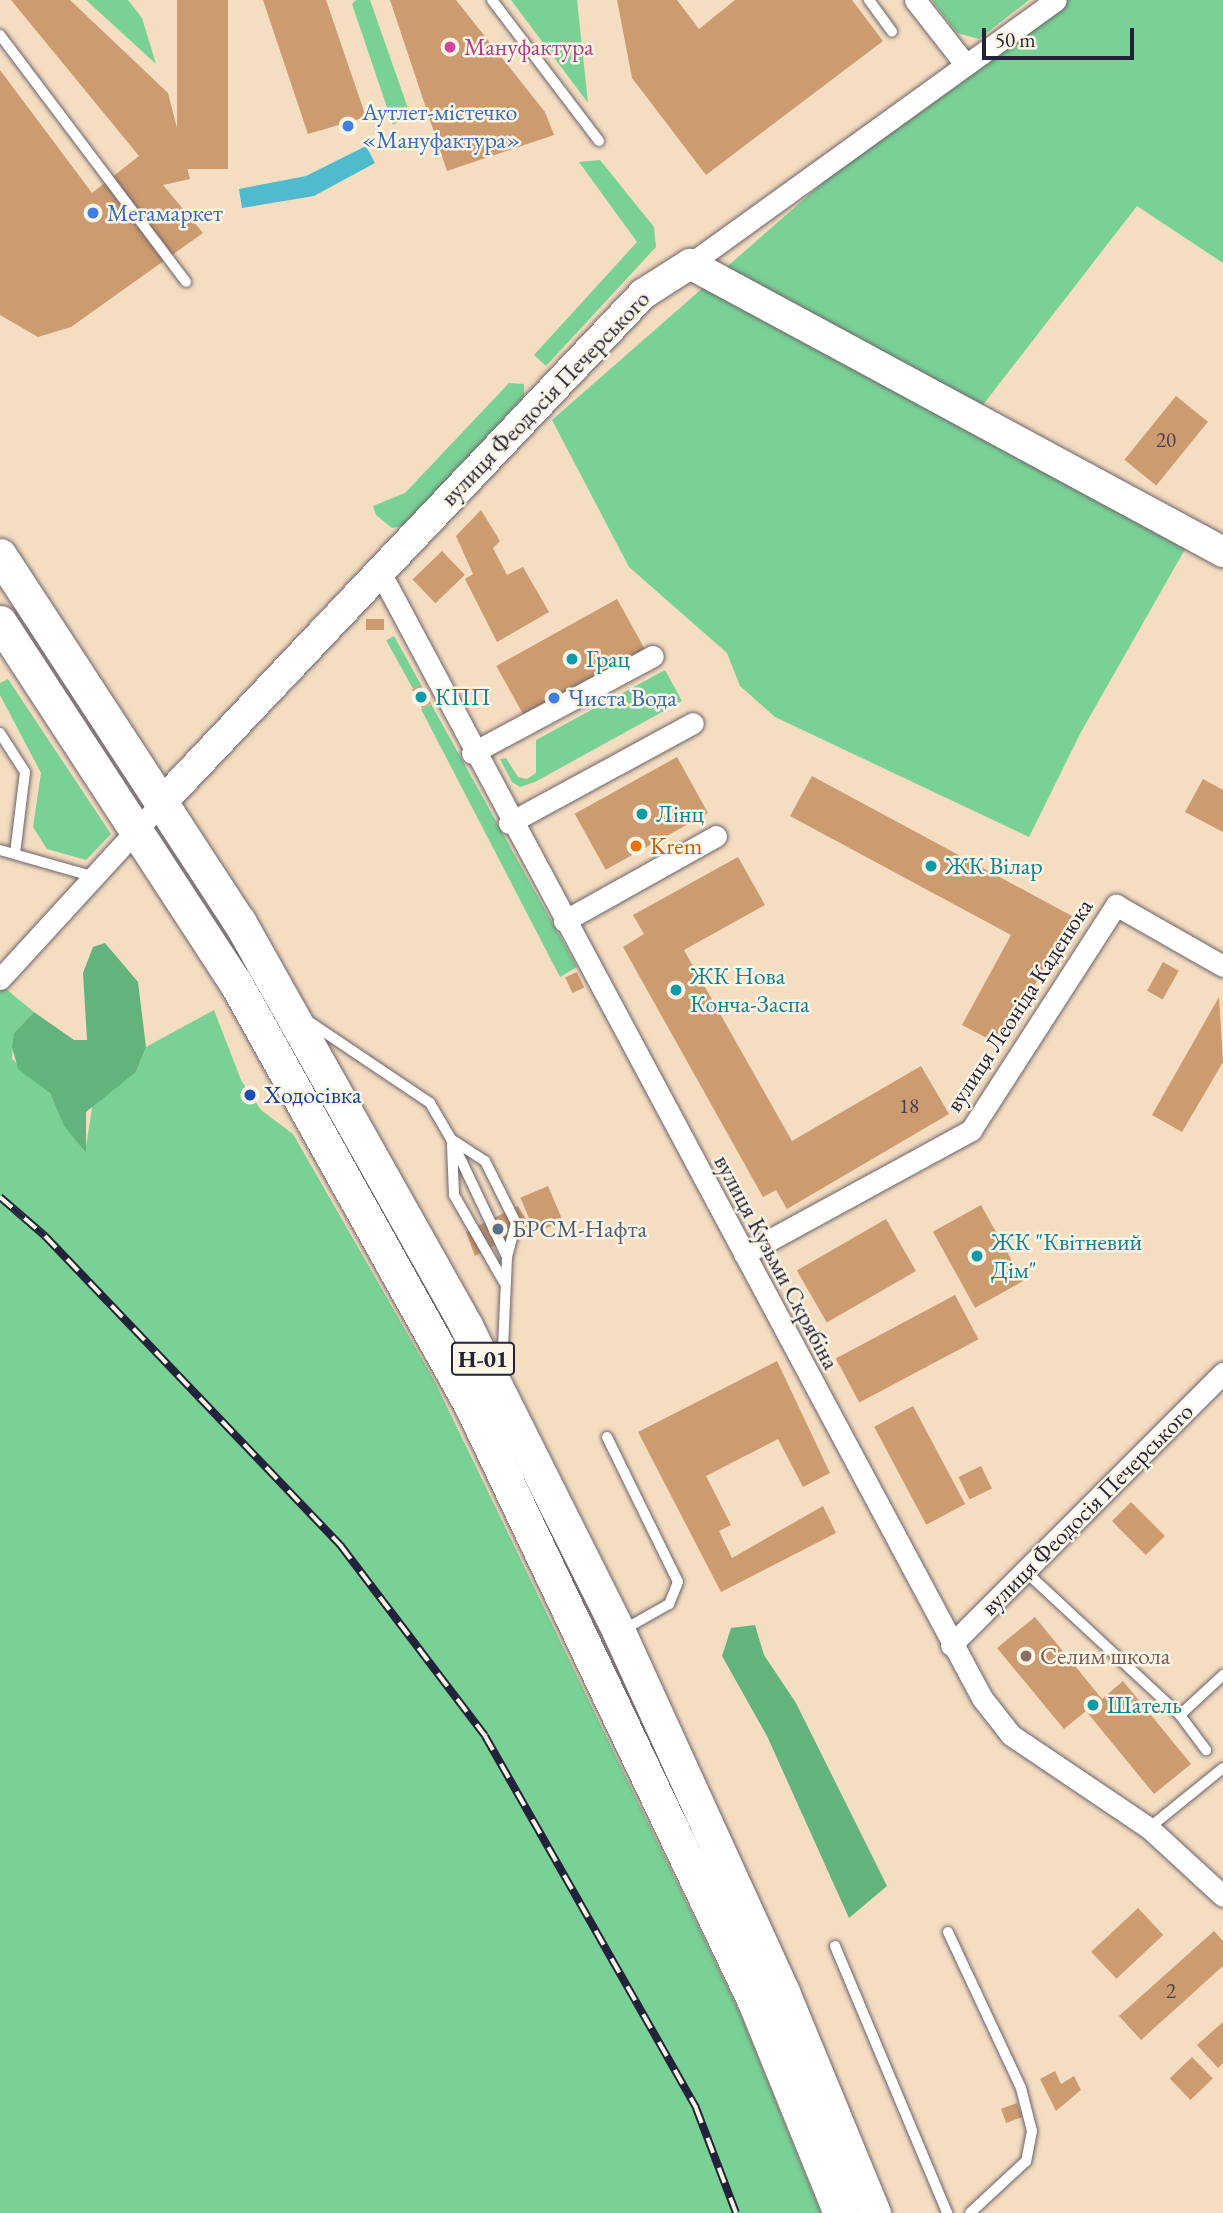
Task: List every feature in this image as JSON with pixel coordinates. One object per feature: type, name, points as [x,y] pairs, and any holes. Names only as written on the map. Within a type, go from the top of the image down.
[{"type":"main road","name":"Н-01","points":[[0,555],[165,799],[292,1011],[502,1396],[619,1632],[783,1992],[874,2213]]},
{"type":"main road","name":"Н-01","points":[[0,622],[235,982],[471,1406],[753,1999],[840,2213]]},
{"type":"street","points":[[915,0],[965,64]]},
{"type":"street","points":[[1056,0],[690,264],[1223,552]]},
{"type":"street","name":"вулиця Феодосія Печерського","points":[[165,799],[643,294],[690,264]]},
{"type":"street","name":"вулиця Кузьми Скрябіна","points":[[380,572],[509,823],[744,1254],[951,1645],[1011,1735],[1149,1828],[1223,1896]]},
{"type":"street","points":[[472,753],[653,656]]},
{"type":"street","points":[[509,823],[692,723]]},
{"type":"street","points":[[0,979],[165,799]]},
{"type":"street","points":[[564,921],[716,836]]},
{"type":"street","name":"вулиця Леоніда Каденюка","points":[[744,1254],[971,1130],[1116,905],[1223,966]]},
{"type":"street","name":"вулиця Феодосія Печерського","points":[[951,1645],[1223,1373]]},
{"type":"lane","points":[[492,0],[600,141]]},
{"type":"lane","points":[[869,0],[892,32]]},
{"type":"lane","points":[[0,35],[186,282]]},
{"type":"lane","points":[[0,733],[25,772],[15,853]]},
{"type":"lane","points":[[0,849],[95,877]]},
{"type":"lane","points":[[292,1011],[430,1103],[452,1139],[507,1257]]},
{"type":"lane","points":[[452,1139],[485,1161],[516,1223],[504,1282],[502,1396]]},
{"type":"lane","points":[[452,1139],[454,1195],[504,1282]]},
{"type":"lane","points":[[607,1437],[678,1583],[669,1604],[619,1632]]},
{"type":"lane","points":[[1026,1572],[1180,1715],[1206,1750]]},
{"type":"lane","points":[[1180,1715],[1223,1675]]},
{"type":"lane","points":[[1149,1828],[1223,1768]]},
{"type":"lane","points":[[948,1932],[1021,2088],[1032,2131],[1026,2161],[970,2213]]},
{"type":"lane","points":[[835,1946],[947,2213]]},
{"type":"green space","points":[[86,0],[128,0],[142,18],[156,64]]},
{"type":"green space","points":[[356,0],[370,0],[410,114],[393,125],[352,4]]},
{"type":"green space","points":[[511,0],[577,0],[588,103]]},
{"type":"green space","points":[[932,0],[1029,0],[979,39],[957,33]]},
{"type":"green space","points":[[1056,0],[1223,0],[1223,263],[1137,206],[972,419],[1192,537],[1081,732],[1029,837],[775,717],[740,686],[727,653],[629,567],[552,420],[930,89]]},
{"type":"green space","points":[[600,160],[654,227],[656,247],[546,366],[534,355],[637,242],[579,162]]},
{"type":"green space","points":[[509,383],[524,384],[524,396],[407,525],[392,528],[376,515],[373,506],[405,493]]},
{"type":"green space","points":[[394,636],[421,685],[413,689],[386,640]]},
{"type":"green space","points":[[665,670],[682,701],[535,782],[520,787],[512,782],[500,759],[506,758],[518,777],[527,779],[536,773],[536,740]]},
{"type":"green space","points":[[8,679],[111,834],[86,860],[47,849],[33,827],[41,773],[0,695],[0,683]]},
{"type":"green space","points":[[431,704],[577,967],[560,977],[421,709]]},
{"type":"green space","points":[[105,943],[138,982],[146,1047],[136,1072],[86,1112],[86,1153],[64,1126],[50,1093],[18,1069],[12,1047],[14,1033],[34,1012],[74,1040],[87,1040],[83,973],[93,947]]},
{"type":"green space","points":[[0,984],[34,1012],[14,1033],[12,1059],[50,1093],[64,1125],[85,1152],[93,1102],[136,1072],[146,1047],[214,1010],[241,1080],[261,1110],[293,1134],[434,1380],[740,2013],[821,2213],[0,2213]]},
{"type":"green space","points":[[755,1625],[764,1655],[796,1703],[887,1886],[849,1918],[767,1736],[722,1656],[731,1628]]},
{"type":"water","points":[[366,146],[375,163],[314,196],[242,208],[239,189],[306,176]]},
{"type":"building","name":"Мегамаркет","points":[[11,0],[70,0],[168,93],[190,179],[163,185],[203,233],[71,327],[38,337],[0,315],[0,70],[92,193],[139,156]]},
{"type":"building","points":[[177,0],[228,0],[228,169],[177,169]]},
{"type":"building","points":[[263,0],[326,0],[366,117],[308,134]]},
{"type":"building","name":"Мануфактура","points":[[390,0],[456,0],[545,112],[554,135],[447,171]]},
{"type":"building","points":[[617,0],[677,0],[699,29],[735,0],[852,0],[883,41],[706,175],[632,78]]},
{"type":"building","points":[[1176,396],[1208,422],[1156,486],[1124,460]]},
{"type":"building","points":[[481,510],[500,541],[493,548],[507,575],[523,567],[549,612],[497,642],[465,579],[473,574],[456,536]]},
{"type":"building","points":[[442,551],[465,575],[435,603],[413,579]]},
{"type":"building","name":"Грац","points":[[617,599],[648,654],[527,721],[496,666]]},
{"type":"building","points":[[366,619],[384,619],[384,630],[366,630]]},
{"type":"building","name":"КПП","points":[[421,685],[431,704],[422,708],[412,690]]},
{"type":"building","name":"Лінц","points":[[677,757],[708,813],[606,870],[575,814]]},
{"type":"building","name":"ЖК Вілар","points":[[812,776],[1072,916],[1002,1046],[962,1025],[1011,935],[790,816]]},
{"type":"building","points":[[1203,779],[1223,790],[1223,832],[1185,812]]},
{"type":"building","points":[[738,857],[765,905],[684,950],[792,1141],[921,1066],[949,1114],[787,1209],[776,1190],[763,1197],[623,947],[644,934],[633,915]]},
{"type":"building","points":[[1163,962],[1179,971],[1163,1000],[1147,991]]},
{"type":"building","points":[[577,972],[584,987],[572,993],[565,977]]},
{"type":"building","points":[[1219,997],[1223,1062],[1182,1132],[1152,1115]]},
{"type":"building","points":[[548,1186],[563,1221],[535,1233],[520,1198]]},
{"type":"building","name":"ЖК \"Квітневий Дім\"","points":[[981,1205],[1023,1281],[975,1308],[933,1232]]},
{"type":"building","name":"БРСМ-Нафта","points":[[518,1206],[530,1226],[475,1256],[466,1232]]},
{"type":"building","points":[[886,1219],[916,1271],[827,1322],[797,1270]]},
{"type":"building","points":[[955,1295],[978,1339],[859,1403],[836,1358]]},
{"type":"building","points":[[777,1361],[830,1473],[803,1487],[778,1439],[706,1476],[731,1525],[719,1531],[732,1558],[823,1506],[836,1533],[721,1592],[638,1432]]},
{"type":"building","points":[[913,1406],[965,1504],[926,1525],[874,1427]]},
{"type":"building","points":[[981,1466],[992,1488],[969,1499],[959,1477]]},
{"type":"building","points":[[1131,1502],[1165,1536],[1146,1555],[1112,1521]]},
{"type":"building","name":"Шатель","points":[[1035,1617],[1102,1699],[1123,1681],[1191,1764],[1154,1794],[1086,1711],[1064,1729],[997,1648]]},
{"type":"building","points":[[1138,1908],[1163,1935],[1116,1979],[1091,1952]]},
{"type":"building","points":[[1214,1931],[1223,1941],[1223,1966],[1141,2040],[1119,2016]]},
{"type":"building","points":[[1223,2022],[1223,2063],[1218,2068],[1197,2045]]},
{"type":"building","points":[[1192,2057],[1213,2079],[1191,2100],[1170,2079]]},
{"type":"building","points":[[1055,2071],[1061,2084],[1074,2076],[1081,2090],[1056,2111],[1040,2079]]},
{"type":"building","points":[[1017,2103],[1022,2117],[1006,2123],[1001,2109]]},
{"type":"railway","points":[[0,1197],[45,1236],[341,1546],[485,1736],[696,2108],[736,2213]]},
{"type":"place","name":"Мануфактура","points":[[450,47]]},
{"type":"place","name":"Аутлет-містечко «Мануфактура»","points":[[348,126]]},
{"type":"place","name":"Мегамаркет","points":[[93,213]]},
{"type":"place","name":"Грац","points":[[572,659]]},
{"type":"place","name":"КПП","points":[[421,697]]},
{"type":"place","name":"Чиста Вода","points":[[554,698]]},
{"type":"place","name":"Лінц","points":[[642,814]]},
{"type":"place","name":"Krem","points":[[636,846]]},
{"type":"place","name":"ЖК Вілар","points":[[931,866]]},
{"type":"place","name":"ЖК Нова Конча-Заспа","points":[[676,990]]},
{"type":"place","name":"Ходосівка","points":[[250,1095]]},
{"type":"place","name":"БРСМ-Нафта","points":[[498,1229]]},
{"type":"place","name":"ЖК \"Квітневий Дім\"","points":[[977,1256]]},
{"type":"place","name":"Селим школа","points":[[1026,1656]]},
{"type":"place","name":"Шатель","points":[[1093,1705]]}]
